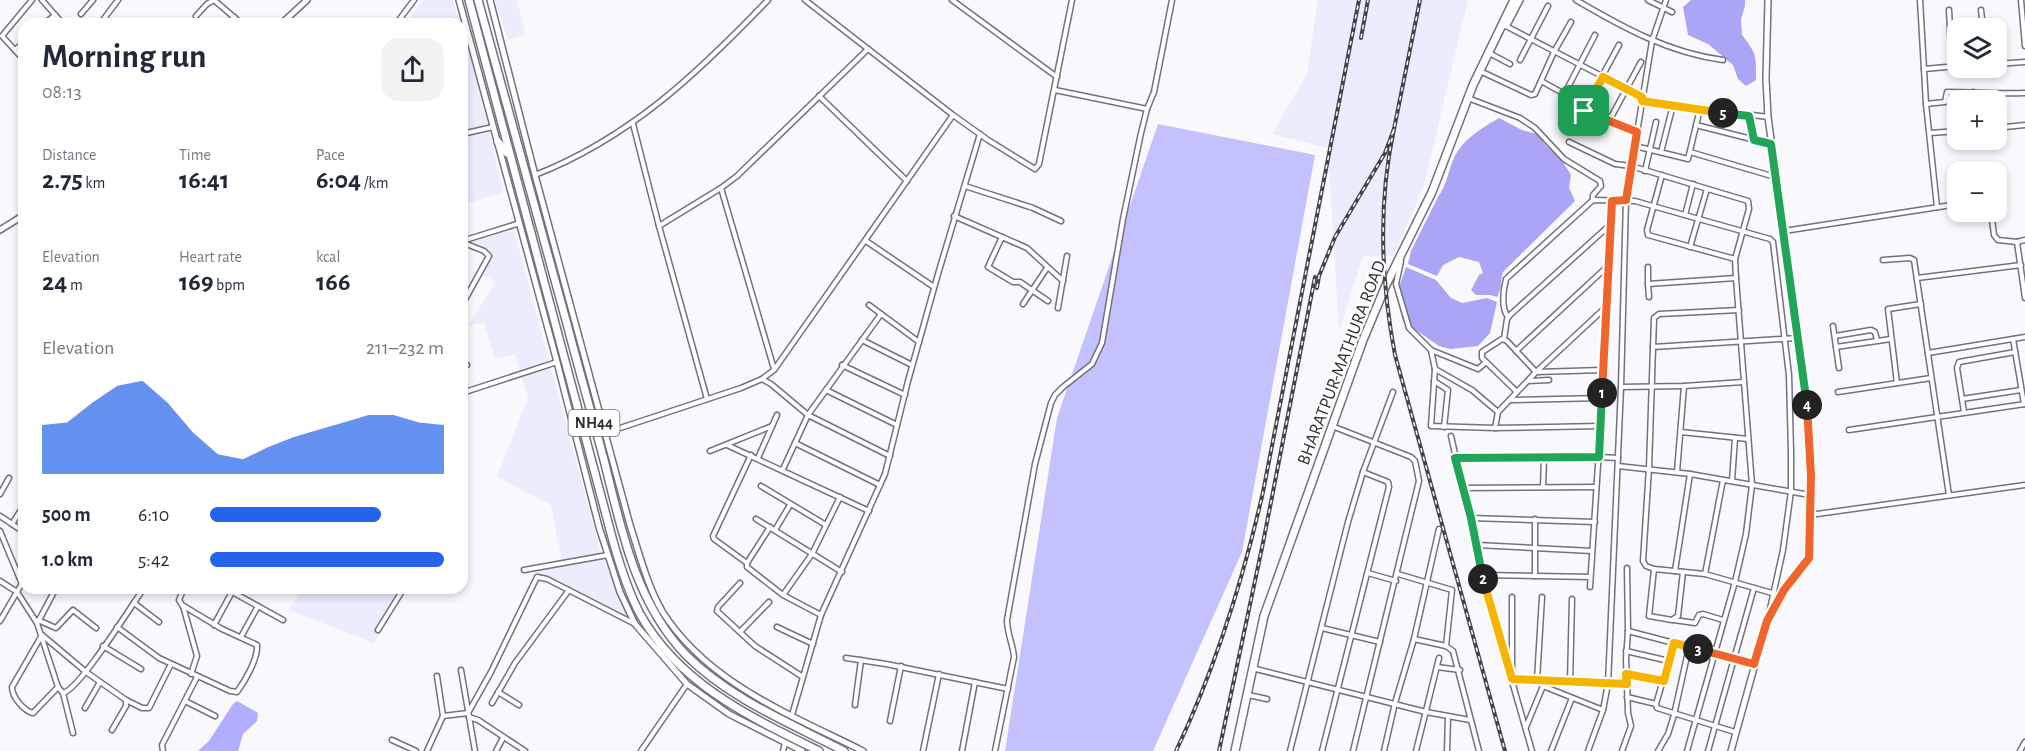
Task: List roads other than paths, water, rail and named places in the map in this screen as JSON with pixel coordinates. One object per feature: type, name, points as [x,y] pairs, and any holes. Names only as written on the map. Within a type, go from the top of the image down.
[{"type":"highway","name":"NH44","points":[[469,0],[613,541],[640,614],[670,655],[707,689],[745,714],[819,751]]},
{"type":"highway","name":"NH44","points":[[478,0],[529,178],[620,523],[638,580],[648,601],[671,637],[686,654],[721,684],[788,723],[844,751]]},
{"type":"highway","name":"BHARATPUR-MATHURA ROAD","points":[[1502,28],[1502,23],[1514,0]]},
{"type":"highway","name":"BHARATPUR-MATHURA ROAD","points":[[1235,751],[1264,616],[1331,426],[1373,315],[1432,192],[1480,70],[1519,0]]},
{"type":"highway","points":[[498,142],[509,154]]},
{"type":"street","points":[[18,53],[1,37],[32,0]]},
{"type":"street","points":[[42,0],[57,18]]},
{"type":"street","points":[[81,14],[93,0]]},
{"type":"street","points":[[104,18],[117,0]]},
{"type":"street","points":[[196,16],[214,0],[234,16]]},
{"type":"street","points":[[288,18],[307,0]]},
{"type":"street","points":[[400,18],[414,0]]},
{"type":"street","points":[[459,0],[464,18]]},
{"type":"street","points":[[490,0],[605,433],[641,560],[654,594],[667,618],[709,664],[743,689],[863,751]]},
{"type":"street","points":[[535,175],[591,149],[633,124],[682,84],[768,0]]},
{"type":"street","points":[[805,0],[953,115],[1035,169],[1040,164],[1072,0]]},
{"type":"street","points":[[952,0],[1057,77]]},
{"type":"street","points":[[995,751],[1014,657],[1007,620],[1035,464],[1052,399],[1092,364],[1099,352],[1123,219],[1147,109],[1154,92],[1172,0]]},
{"type":"street","points":[[1576,0],[1652,41],[1708,58],[1723,60]]},
{"type":"street","points":[[1648,0],[1672,12]]},
{"type":"street","points":[[1588,751],[1603,710],[1608,684],[1621,387],[1626,200],[1652,41],[1666,0]]},
{"type":"street","points":[[1767,621],[1784,590],[1809,558],[1810,515],[1809,419],[1768,117],[1766,79],[1768,0]]},
{"type":"street","points":[[1920,0],[1926,104],[1937,207]]},
{"type":"street","points":[[2021,0],[2025,46]]},
{"type":"street","points":[[1520,60],[1548,6]]},
{"type":"street","points":[[1949,10],[1949,18]]},
{"type":"street","points":[[1982,10],[1982,18]]},
{"type":"street","points":[[51,18],[54,15]]},
{"type":"street","points":[[1480,70],[1531,95],[1535,94],[1571,22]]},
{"type":"street","points":[[1502,28],[1579,64],[1642,99],[1768,117]]},
{"type":"street","points":[[468,34],[608,555],[620,592],[635,624],[687,684],[732,716],[802,751]]},
{"type":"street","points":[[1541,81],[1563,93],[1566,91],[1595,35]]},
{"type":"street","points":[[1577,123],[1619,45]]},
{"type":"street","points":[[15,50],[18,47]]},
{"type":"street","points":[[659,226],[721,188],[743,171],[868,49]]},
{"type":"street","points":[[1488,53],[1510,64]]},
{"type":"street","points":[[1609,121],[1641,62]]},
{"type":"street","points":[[2007,63],[2025,62]]},
{"type":"street","points":[[1924,69],[1947,67]]},
{"type":"street","points":[[1055,90],[1147,109]]},
{"type":"street","points":[[1926,104],[1945,102],[1947,93]]},
{"type":"street","points":[[2007,94],[2025,93]]},
{"type":"street","points":[[819,96],[907,181]]},
{"type":"street","points":[[1468,98],[1520,118],[1541,134],[1564,159],[1600,181],[1601,186],[1593,195],[1593,200],[1506,279],[1504,302],[1508,317],[1504,339],[1482,352],[1482,358],[1517,392]]},
{"type":"street","points":[[1661,152],[1673,105]]},
{"type":"street","points":[[1635,146],[1688,159],[1700,109]]},
{"type":"street","points":[[1584,111],[1637,132]]},
{"type":"street","points":[[605,433],[762,379],[774,370],[953,115]]},
{"type":"street","points":[[1749,116],[1754,140]]},
{"type":"street","points":[[1645,171],[1656,122]]},
{"type":"street","points":[[633,124],[707,399]]},
{"type":"street","points":[[1696,125],[1771,144]]},
{"type":"street","points":[[2007,127],[2025,125]]},
{"type":"street","points":[[468,133],[493,127]]},
{"type":"street","points":[[1930,133],[1947,132]]},
{"type":"street","points":[[792,716],[822,615],[869,511],[890,456],[912,364],[980,134]]},
{"type":"street","points":[[1569,142],[1615,164],[1631,166],[1748,201],[1749,209],[1735,259],[1752,485],[1746,534],[1736,582],[1694,720],[1687,751]]},
{"type":"street","points":[[1690,153],[1775,177]]},
{"type":"street","points":[[1662,176],[1647,231],[1648,235],[1735,259]]},
{"type":"street","points":[[1685,216],[1693,184]]},
{"type":"street","points":[[965,186],[1034,208],[1061,221]]},
{"type":"street","points":[[721,188],[774,370]]},
{"type":"street","points":[[1690,247],[1707,189]]},
{"type":"street","points":[[1593,200],[1626,200],[1655,206],[1770,239],[1773,242],[1784,242]]},
{"type":"street","points":[[1590,587],[1601,426],[1612,201]]},
{"type":"street","points":[[1783,231],[1947,206]]},
{"type":"street","points":[[954,216],[1032,252],[1063,281]]},
{"type":"street","points":[[0,230],[18,219]]},
{"type":"street","points":[[1993,222],[1996,238],[2000,241],[2025,240]]},
{"type":"street","points":[[468,240],[520,224]]},
{"type":"street","points":[[1508,317],[1611,224]]},
{"type":"street","points":[[1002,237],[988,267],[1013,282],[1020,282],[1048,301]]},
{"type":"street","points":[[866,241],[934,287]]},
{"type":"street","points":[[1731,751],[1767,621],[1783,550],[1791,491],[1791,400],[1773,242]]},
{"type":"street","points":[[2017,242],[2024,278],[2025,298]]},
{"type":"street","points":[[468,244],[484,251],[489,256],[468,293]]},
{"type":"street","points":[[1402,252],[1396,284],[1408,328],[1431,350],[1478,369],[1485,363]]},
{"type":"street","points":[[1058,308],[1066,256]]},
{"type":"street","points":[[1883,260],[1912,258],[1917,278],[1949,495]]},
{"type":"street","points":[[1917,278],[2021,265]]},
{"type":"street","points":[[1516,351],[1608,266]]},
{"type":"street","points":[[1648,267],[1649,297]]},
{"type":"street","points":[[1023,304],[1047,268]]},
{"type":"street","points":[[1648,284],[1736,278]]},
{"type":"street","points":[[1897,383],[1889,308],[1921,304]]},
{"type":"street","points":[[869,305],[919,342]]},
{"type":"street","points":[[1495,428],[1498,412],[1509,400],[1607,307]]},
{"type":"street","points":[[1738,310],[1657,314],[1654,318],[1643,561],[1646,566],[1654,569],[1705,574],[1772,592]]},
{"type":"street","points":[[783,469],[808,415],[881,314]]},
{"type":"street","points":[[1833,326],[1839,368]]},
{"type":"street","points":[[1835,336],[1871,330],[1875,332],[1877,340]]},
{"type":"street","points":[[1928,353],[2025,337]]},
{"type":"street","points":[[1653,347],[1797,338]]},
{"type":"street","points":[[1504,339],[1536,372],[1603,370]]},
{"type":"street","points":[[1836,347],[1891,339]]},
{"type":"street","points":[[1849,430],[2024,404],[2013,339]]},
{"type":"street","points":[[862,340],[912,364]]},
{"type":"street","points":[[1431,350],[1435,369],[1431,425],[1495,428],[1601,426]]},
{"type":"street","points":[[1964,412],[1957,368],[1959,362],[2015,352]]},
{"type":"street","points":[[468,391],[557,362]]},
{"type":"street","points":[[843,365],[905,395]]},
{"type":"street","points":[[1435,369],[1472,390],[1498,412]]},
{"type":"street","points":[[1838,392],[1931,378]]},
{"type":"street","points":[[762,379],[808,415],[890,456]]},
{"type":"street","points":[[1528,381],[1549,380]]},
{"type":"street","points":[[1434,381],[1448,390],[1444,427]]},
{"type":"street","points":[[1621,387],[1743,382]]},
{"type":"street","points":[[1677,472],[1684,386]]},
{"type":"street","points":[[826,390],[897,425]]},
{"type":"street","points":[[1962,399],[2021,390]]},
{"type":"street","points":[[1290,751],[1348,522],[1363,472],[1393,392]]},
{"type":"street","points":[[1509,400],[1602,398]]},
{"type":"street","points":[[758,458],[777,415]]},
{"type":"street","points":[[710,451],[772,426]]},
{"type":"street","points":[[1331,426],[1413,459],[1419,477],[1396,581],[1365,696],[1353,751]]},
{"type":"street","points":[[1682,432],[1748,440]]},
{"type":"street","points":[[1450,436],[1461,488],[1471,518],[1482,575],[1532,751]]},
{"type":"street","points":[[1732,481],[1735,438]]},
{"type":"street","points":[[795,443],[880,485]]},
{"type":"street","points":[[727,445],[783,469],[869,511]]},
{"type":"street","points":[[747,563],[713,536],[751,455]]},
{"type":"street","points":[[1455,458],[1618,458]]},
{"type":"street","points":[[1543,487],[1544,458]]},
{"type":"street","points":[[1618,466],[1677,472],[1810,495]]},
{"type":"street","points":[[1322,751],[1389,486],[1388,482],[1363,472]]},
{"type":"street","points":[[1675,571],[1690,474]]},
{"type":"street","points":[[0,495],[9,478]]},
{"type":"street","points":[[1705,574],[1723,480]]},
{"type":"street","points":[[1810,515],[2025,485]]},
{"type":"street","points":[[761,486],[826,525]]},
{"type":"street","points":[[1461,488],[1596,487]]},
{"type":"street","points":[[783,595],[812,554],[840,497]]},
{"type":"street","points":[[775,530],[790,504]]},
{"type":"street","points":[[12,524],[18,514]]},
{"type":"street","points":[[0,516],[18,528]]},
{"type":"street","points":[[1471,518],[1595,522]]},
{"type":"street","points":[[756,519],[842,572]]},
{"type":"street","points":[[1535,519],[1535,576]]},
{"type":"street","points":[[770,527],[747,563],[748,569],[783,595],[822,615]]},
{"type":"street","points":[[1384,751],[1414,639],[1438,529]]},
{"type":"street","points":[[0,531],[1,539],[18,572]]},
{"type":"street","points":[[1477,545],[1592,551]]},
{"type":"street","points":[[524,570],[608,555]]},
{"type":"street","points":[[1622,751],[1631,726],[1628,714],[1626,674],[1627,568]]},
{"type":"street","points":[[1654,569],[1649,616],[1695,623],[1699,615],[1703,614],[1723,620]]},
{"type":"street","points":[[1674,620],[1679,611],[1683,572]]},
{"type":"street","points":[[1368,573],[1396,581]]},
{"type":"street","points":[[1397,574],[1452,590],[1446,646]]},
{"type":"street","points":[[1482,575],[1590,577]]},
{"type":"street","points":[[469,715],[534,580],[541,577],[635,624]]},
{"type":"street","points":[[0,581],[17,592],[0,620]]},
{"type":"street","points":[[740,583],[717,610],[755,646],[803,677]]},
{"type":"street","points":[[1708,751],[1754,588]]},
{"type":"street","points":[[492,703],[520,655],[569,590]]},
{"type":"street","points":[[18,594],[38,622],[58,687],[63,693],[73,734]]},
{"type":"street","points":[[38,622],[53,594]]},
{"type":"street","points":[[63,693],[71,689],[86,672],[140,594]]},
{"type":"street","points":[[182,594],[179,600],[198,656],[191,674]]},
{"type":"street","points":[[214,624],[231,594]]},
{"type":"street","points":[[236,594],[283,620]]},
{"type":"street","points":[[378,630],[400,594]]},
{"type":"street","points":[[1512,597],[1512,679]]},
{"type":"street","points":[[1542,597],[1537,680],[1543,686],[1603,710]]},
{"type":"street","points":[[1570,682],[1572,599]]},
{"type":"street","points":[[740,632],[769,602]]},
{"type":"street","points":[[134,603],[159,622]]},
{"type":"street","points":[[117,627],[171,664],[197,677],[237,692],[250,669],[257,649],[254,643],[214,624],[182,605]]},
{"type":"street","points":[[241,638],[258,606]]},
{"type":"street","points":[[38,622],[56,628],[73,610],[96,628]]},
{"type":"street","points":[[777,627],[813,644]]},
{"type":"street","points":[[1322,628],[1380,642]]},
{"type":"street","points":[[1628,631],[1754,664]]},
{"type":"street","points":[[42,635],[86,672],[126,700],[142,708],[149,708],[171,664]]},
{"type":"street","points":[[42,635],[12,687],[12,693],[29,712],[33,713],[58,687]]},
{"type":"street","points":[[1414,639],[1446,646],[1453,651],[1460,670],[1479,751]]},
{"type":"street","points":[[1656,704],[1674,643]]},
{"type":"street","points":[[103,646],[141,669]]},
{"type":"street","points":[[1658,751],[1668,734],[1674,715],[1689,647]]},
{"type":"street","points":[[1626,651],[1669,661]]},
{"type":"street","points":[[846,658],[901,666],[1008,689]]},
{"type":"street","points":[[1416,751],[1439,658]]},
{"type":"street","points":[[855,705],[861,660]]},
{"type":"street","points":[[890,721],[901,666]]},
{"type":"street","points":[[1251,668],[1338,688],[1426,712],[1470,720]]},
{"type":"street","points":[[1437,668],[1460,670]]},
{"type":"street","points":[[461,670],[475,751]]},
{"type":"street","points":[[923,751],[939,674]]},
{"type":"street","points":[[1626,674],[1664,681]]},
{"type":"street","points":[[427,751],[443,716],[436,676]]},
{"type":"street","points":[[163,751],[162,745],[197,677]]},
{"type":"street","points":[[1512,679],[1627,684]]},
{"type":"street","points":[[85,708],[100,682]]},
{"type":"street","points":[[962,751],[975,682]]},
{"type":"street","points":[[641,751],[687,684]]},
{"type":"street","points":[[1525,729],[1543,686]]},
{"type":"street","points":[[498,692],[519,705]]},
{"type":"street","points":[[1247,695],[1267,699]]},
{"type":"street","points":[[1627,697],[1656,704],[1660,710],[1674,715],[1735,732]]},
{"type":"street","points":[[1551,751],[1572,698]]},
{"type":"street","points":[[112,730],[126,706],[126,700]]},
{"type":"street","points":[[185,701],[215,716]]},
{"type":"street","points":[[443,716],[469,715],[525,751]]},
{"type":"street","points":[[1447,751],[1448,717]]},
{"type":"street","points":[[496,751],[504,738]]},
{"type":"street","points":[[392,740],[416,751]]},
{"type":"street","points":[[2020,751],[2025,742]]},
{"type":"street","points":[[783,751],[785,743]]},
{"type":"railway","points":[[1176,751],[1227,624],[1255,525],[1359,0]]},
{"type":"railway","points":[[1361,38],[1368,0]]},
{"type":"railway","points":[[1317,288],[1319,276],[1335,237],[1385,153],[1394,129],[1420,0]]},
{"type":"railway","points":[[1394,129],[1385,185],[1383,242],[1390,327],[1395,355],[1505,751]]},
{"type":"railway","points":[[1219,751],[1263,543],[1315,277]]}]
